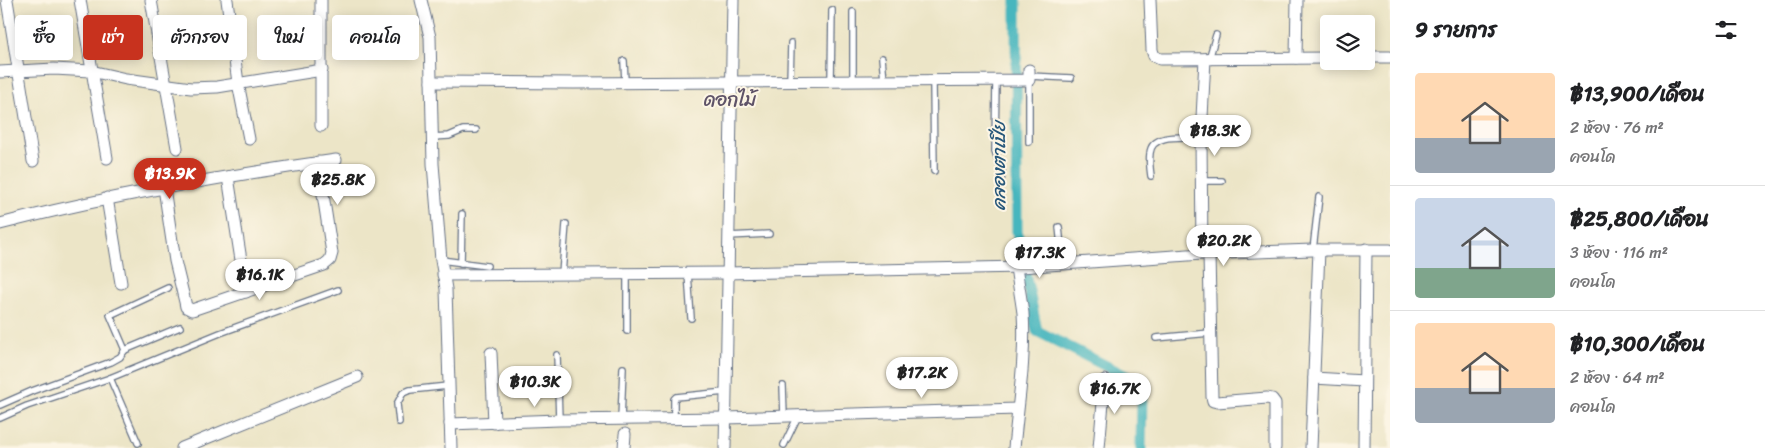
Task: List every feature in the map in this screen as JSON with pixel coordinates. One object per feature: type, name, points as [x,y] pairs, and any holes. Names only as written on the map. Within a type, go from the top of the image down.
[{"type":"street","points":[[7,0],[33,161]]},
{"type":"street","points":[[80,0],[107,158]]},
{"type":"street","points":[[151,0],[177,148]]},
{"type":"street","points":[[227,0],[238,83],[249,139]]},
{"type":"street","points":[[320,126],[322,0]]},
{"type":"street","points":[[421,0],[430,37],[432,136],[441,260],[446,290],[451,448]]},
{"type":"street","points":[[725,448],[733,0]]},
{"type":"street","points":[[1150,0],[1154,56],[1160,59],[1320,58]]},
{"type":"street","points":[[1296,58],[1297,0]]},
{"type":"street","points":[[1375,57],[1390,57]]},
{"type":"street","points":[[1207,59],[1202,137],[1202,181],[1212,397],[1213,401],[1217,402],[1272,399],[1275,403],[1275,448]]},
{"type":"street","points":[[0,72],[18,70],[91,71],[126,79],[191,88],[217,87],[322,70]]},
{"type":"street","points":[[431,82],[1010,80],[1028,77]]},
{"type":"street","points":[[0,224],[59,208],[107,198],[336,160]]},
{"type":"street","points":[[164,188],[175,261],[186,306],[192,310],[324,265],[330,260],[332,253],[318,162]]},
{"type":"street","points":[[228,177],[246,292]]},
{"type":"street","points":[[107,198],[122,283]]},
{"type":"street","points":[[443,275],[1018,267],[1205,254],[1316,250],[1390,250]]},
{"type":"street","points":[[1311,448],[1316,250]]},
{"type":"street","points":[[1364,448],[1366,250]]},
{"type":"street","points":[[1014,448],[1023,337],[1018,267]]},
{"type":"street","points":[[491,354],[494,423]]},
{"type":"street","points":[[182,448],[358,377]]},
{"type":"street","points":[[1314,378],[1364,381]]},
{"type":"street","points":[[1099,448],[1105,380]]},
{"type":"street","points":[[450,424],[1017,409]]},
{"type":"street","points":[[624,448],[625,434]]},
{"type":"lane","points":[[831,81],[832,10]]},
{"type":"lane","points":[[853,12],[853,80]]},
{"type":"lane","points":[[1207,59],[1216,35]]},
{"type":"lane","points":[[790,81],[791,43]]},
{"type":"lane","points":[[882,58],[884,80]]},
{"type":"lane","points":[[624,61],[624,82]]},
{"type":"lane","points":[[1030,142],[1028,77],[1071,78]]},
{"type":"lane","points":[[933,80],[934,171]]},
{"type":"lane","points":[[996,80],[995,151],[1002,171],[1001,181]]},
{"type":"lane","points":[[432,136],[448,136],[459,130],[476,130]]},
{"type":"lane","points":[[1151,176],[1150,152],[1156,141],[1166,138],[1202,137]]},
{"type":"lane","points":[[1202,181],[1222,181]]},
{"type":"lane","points":[[1316,250],[1319,197]]},
{"type":"lane","points":[[461,263],[462,214]]},
{"type":"lane","points":[[562,274],[566,224]]},
{"type":"lane","points":[[1059,227],[1060,265]]},
{"type":"lane","points":[[728,236],[769,234]]},
{"type":"lane","points":[[441,260],[487,266]]},
{"type":"lane","points":[[626,273],[627,331]]},
{"type":"lane","points":[[688,273],[690,318]]},
{"type":"lane","points":[[125,350],[110,315],[168,288]]},
{"type":"lane","points":[[0,418],[27,406],[110,378],[220,333],[338,290]]},
{"type":"lane","points":[[0,405],[32,391],[112,362],[120,357],[125,350],[180,327]]},
{"type":"lane","points":[[1156,338],[1210,334]]},
{"type":"lane","points":[[556,355],[559,420]]},
{"type":"lane","points":[[621,420],[623,368]]},
{"type":"lane","points":[[110,378],[138,443]]},
{"type":"lane","points":[[399,422],[397,404],[403,393],[410,390],[448,386]]},
{"type":"lane","points":[[783,386],[784,416]]},
{"type":"lane","points":[[674,419],[674,399],[676,397],[725,392]]},
{"type":"lane","points":[[784,445],[798,416]]},
{"type":"waterway","name":"คลองตาเปีย","points":[[1016,0],[1017,232],[1037,331],[1132,379],[1142,393],[1141,448]]},
{"type":"district","name":"ดอกไม้","points":[[730,99]]}]
